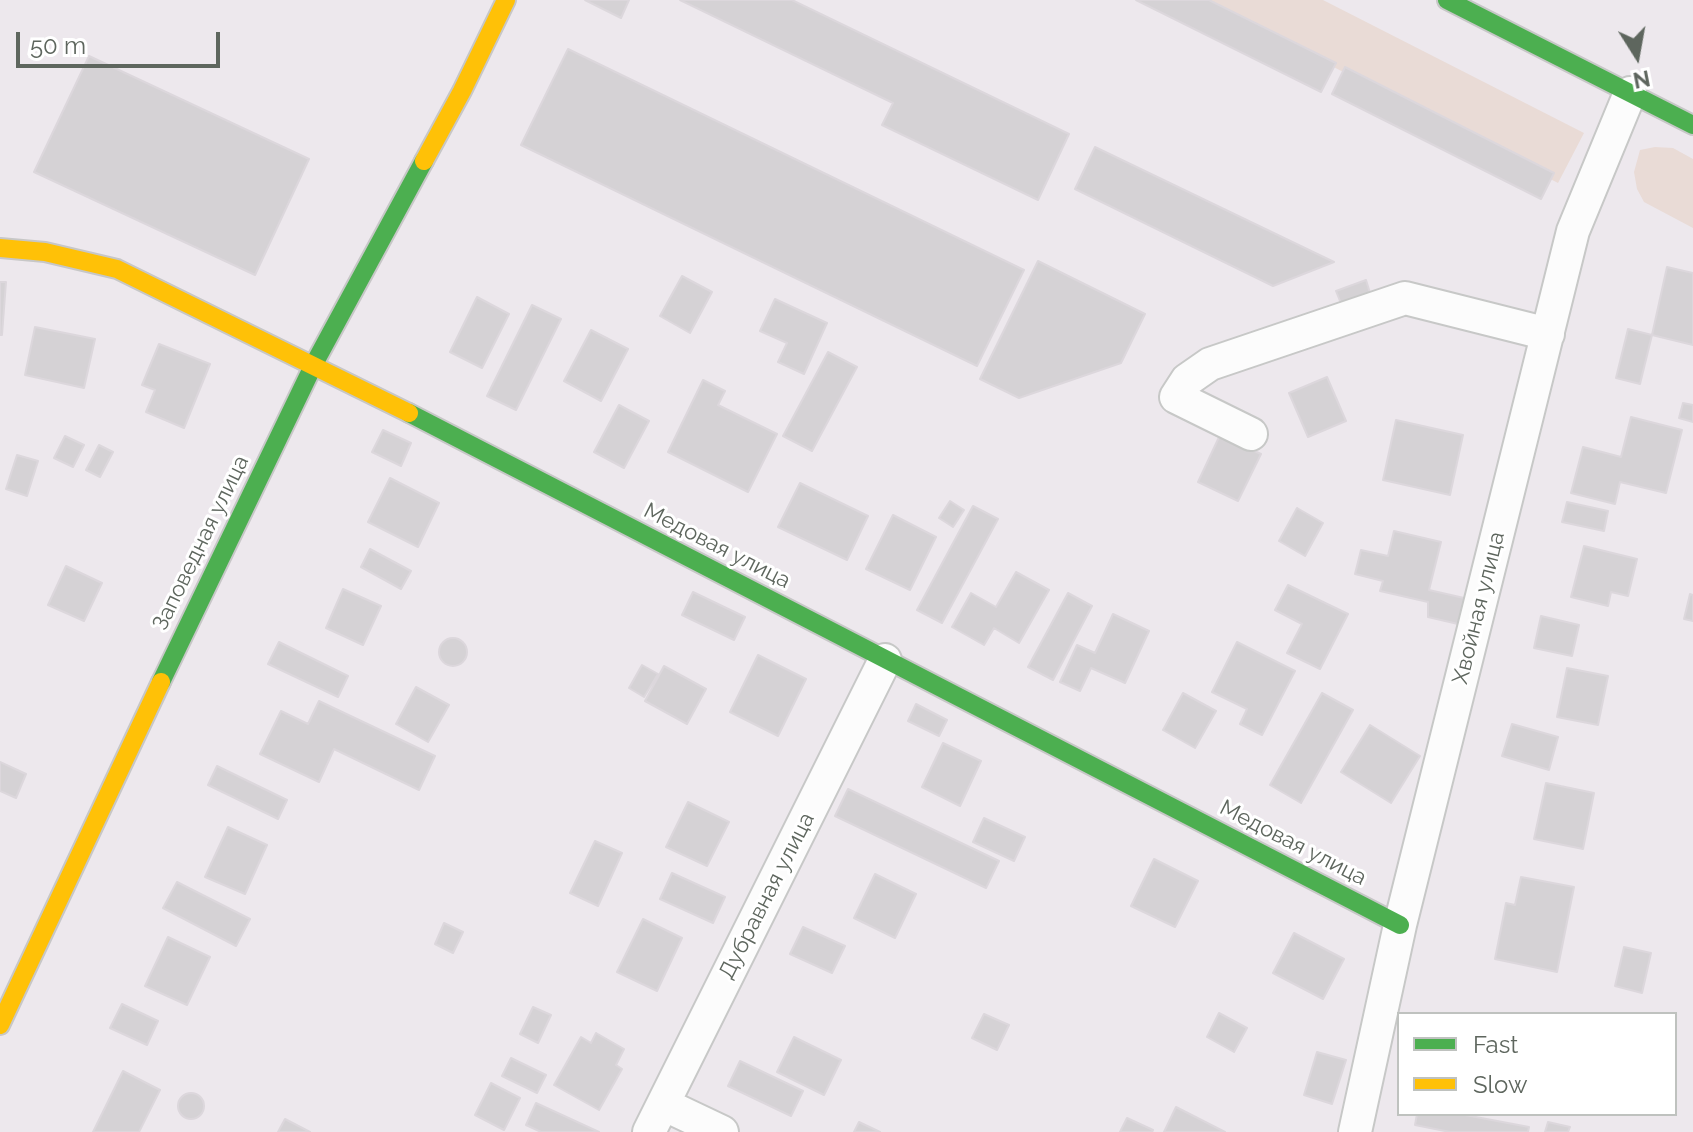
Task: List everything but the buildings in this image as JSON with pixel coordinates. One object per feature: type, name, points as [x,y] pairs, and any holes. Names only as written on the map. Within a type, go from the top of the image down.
[{"type":"street","name":"Заповедная улица","points":[[0,1025],[314,364],[462,91],[506,0]]},
{"type":"street","points":[[1447,0],[1693,125]]},
{"type":"street","name":"Хвойная улица","points":[[1355,1132],[1400,925],[1573,231],[1630,93]]},
{"type":"street","name":"Медовая улица","points":[[0,248],[45,252],[117,269],[314,364],[1400,925]]},
{"type":"street","points":[[1251,434],[1176,397],[1187,380],[1210,364],[1405,298],[1548,334]]},
{"type":"street","name":"Дубравная улица","points":[[656,1118],[885,660]]},
{"type":"street","points":[[656,1118],[722,1132]]},
{"type":"shaded area","points":[[1204,0],[1323,0],[1584,133],[1558,183]]},
{"type":"shaded area","points":[[1673,148],[1693,159],[1693,228],[1644,202],[1637,189],[1634,172],[1640,150]]},
{"type":"traffic: fast","points":[[1447,0],[1693,125]]},
{"type":"traffic: fast","points":[[161,682],[314,364],[424,161]]},
{"type":"traffic: fast","points":[[409,413],[1400,925]]},
{"type":"traffic: slow","points":[[424,161],[506,0]]},
{"type":"traffic: slow","points":[[0,248],[45,252],[117,269],[409,413]]},
{"type":"traffic: slow","points":[[0,1025],[161,682]]}]
